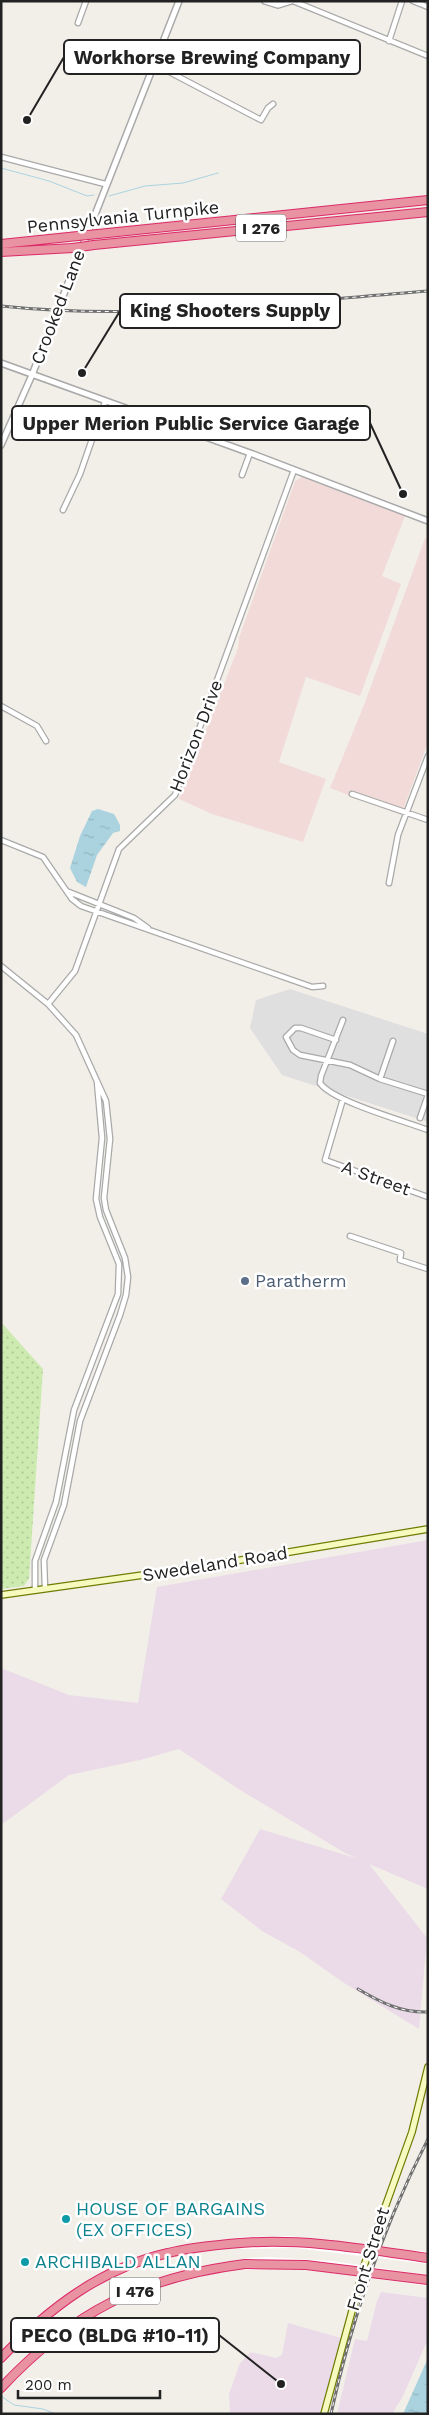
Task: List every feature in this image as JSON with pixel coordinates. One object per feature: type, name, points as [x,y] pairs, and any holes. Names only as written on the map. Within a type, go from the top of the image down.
[{"type":"highway","name":"Pennsylvania Turnpike","points":[[1,244],[428,200]]},
{"type":"highway","name":"Pennsylvania Turnpike","points":[[1,252],[73,248],[428,212]]},
{"type":"highway","name":"I 476","points":[[1,2358],[47,2313],[112,2273],[166,2253],[240,2243],[275,2241],[312,2242],[428,2258]]},
{"type":"highway","name":"I 476","points":[[1,2388],[39,2350],[88,2314],[147,2286],[184,2274],[246,2264],[306,2265],[428,2280]]},
{"type":"main road","name":"Swedeland Road","points":[[1,1595],[193,1568],[428,1529]]},
{"type":"main road","name":"Front Street","points":[[324,2414],[367,2256],[407,2146],[428,2067]]},
{"type":"street","points":[[78,23],[86,1]]},
{"type":"street","name":"Crooked Lane","points":[[1,445],[32,375],[105,184],[156,65],[179,1]]},
{"type":"street","points":[[265,1],[278,5],[292,1],[389,42],[428,56]]},
{"type":"street","points":[[389,42],[402,1]]},
{"type":"street","points":[[412,1],[428,7]]},
{"type":"street","points":[[156,65],[261,120],[268,108],[273,104]]},
{"type":"street","points":[[1,157],[105,184]]},
{"type":"street","points":[[1,363],[250,453],[428,521]]},
{"type":"street","points":[[63,510],[80,474],[105,402]]},
{"type":"street","points":[[242,475],[250,453]]},
{"type":"street","name":"Horizon Drive","points":[[48,1004],[75,971],[119,849],[170,802],[177,790],[294,470]]},
{"type":"street","points":[[1,706],[37,726],[46,741]]},
{"type":"street","points":[[390,883],[394,847],[428,756]]},
{"type":"street","points":[[352,794],[428,820]]},
{"type":"street","points":[[1,840],[41,855],[79,905],[312,987],[323,986]]},
{"type":"street","points":[[68,892],[77,898],[100,904],[134,918],[156,932]]},
{"type":"street","points":[[1,966],[48,1004],[76,1035],[96,1076],[106,1101],[110,1128],[104,1202],[125,1258],[127,1287],[120,1315],[80,1421],[64,1504],[44,1560],[45,1588]]},
{"type":"street","points":[[343,1020],[320,1083],[325,1090],[343,1099],[428,1130]]},
{"type":"street","points":[[336,1040],[301,1028],[295,1028],[286,1037],[293,1050],[300,1055],[350,1065],[380,1079],[428,1095],[420,1118]]},
{"type":"street","points":[[380,1079],[393,1040]]},
{"type":"street","points":[[35,1589],[35,1561],[56,1502],[74,1410],[118,1294],[119,1264],[98,1212],[96,1199],[102,1138],[96,1076]]},
{"type":"street","name":"A Street","points":[[343,1099],[325,1160],[428,1197]]},
{"type":"street","points":[[350,1236],[401,1253],[400,1260],[428,1269]]},
{"type":"shaded area","points":[[302,477],[405,516],[382,576],[401,584],[360,696],[306,677],[279,762],[326,779],[303,842],[212,814],[179,799],[238,648],[239,638],[295,481]]},
{"type":"shaded area","points":[[425,538],[428,539],[428,742],[401,815],[330,788],[364,705]]},
{"type":"shaded area","points":[[290,989],[428,1034],[428,1122],[282,1075],[250,1028],[256,1000]]},
{"type":"shaded area","points":[[428,1540],[428,1889],[369,1864],[427,1938],[419,2029],[344,1983],[300,1952],[262,1931],[221,1899],[260,1829],[359,1859],[345,1853],[237,1788],[179,1749],[140,1760],[69,1775],[1,1825],[1,1668],[69,1695],[138,1703],[157,1587]]},
{"type":"shaded area","points":[[381,2292],[428,2298],[428,2339],[403,2396],[392,2414],[337,2414],[355,2339],[367,2341]]},
{"type":"shaded area","points":[[288,2323],[341,2338],[322,2414],[230,2414],[229,2394],[240,2363],[251,2352],[276,2358],[282,2355]]},
{"type":"green space","points":[[1,1322],[43,1369],[29,1579],[24,1586],[1,1589]]},
{"type":"water","points":[[98,809],[114,814],[120,825],[120,831],[113,833],[97,855],[86,887],[77,882],[70,868],[80,836],[92,811]]},
{"type":"water","points":[[428,2358],[428,2414],[403,2414]]},
{"type":"pier","points":[[289,2236],[428,2252],[428,2264],[295,2248],[241,2249],[239,2237]]},
{"type":"pier","points":[[268,2257],[332,2261],[428,2275],[428,2286],[320,2271],[245,2270],[246,2258]]},
{"type":"waterway","points":[[1,168],[49,181],[87,196],[94,195]]},
{"type":"waterway","points":[[109,196],[145,186],[183,183],[218,173]]},
{"type":"waterway","points":[[1,2396],[14,2405],[43,2409],[56,2414]]},
{"type":"railway","points":[[1,306],[108,312],[161,311],[268,305],[428,291]]},
{"type":"railway","points":[[358,1989],[400,2009],[428,2012]]},
{"type":"railway","points":[[331,2414],[359,2308],[383,2239],[428,2139]]},
{"type":"place","name":"Workhorse Brewing Company","points":[[27,120]]},
{"type":"place","name":"King Shooters Supply","points":[[82,373]]},
{"type":"place","name":"Upper Merion Public Service Garage","points":[[403,494]]},
{"type":"place","name":"Paratherm","points":[[245,1281]]},
{"type":"place","name":"HOUSE OF BARGAINS (EX OFFICES)","points":[[66,2219]]},
{"type":"place","name":"ARCHIBALD ALLAN","points":[[25,2262]]},
{"type":"place","name":"PECO (BLDG #10-11)","points":[[281,2384]]}]
